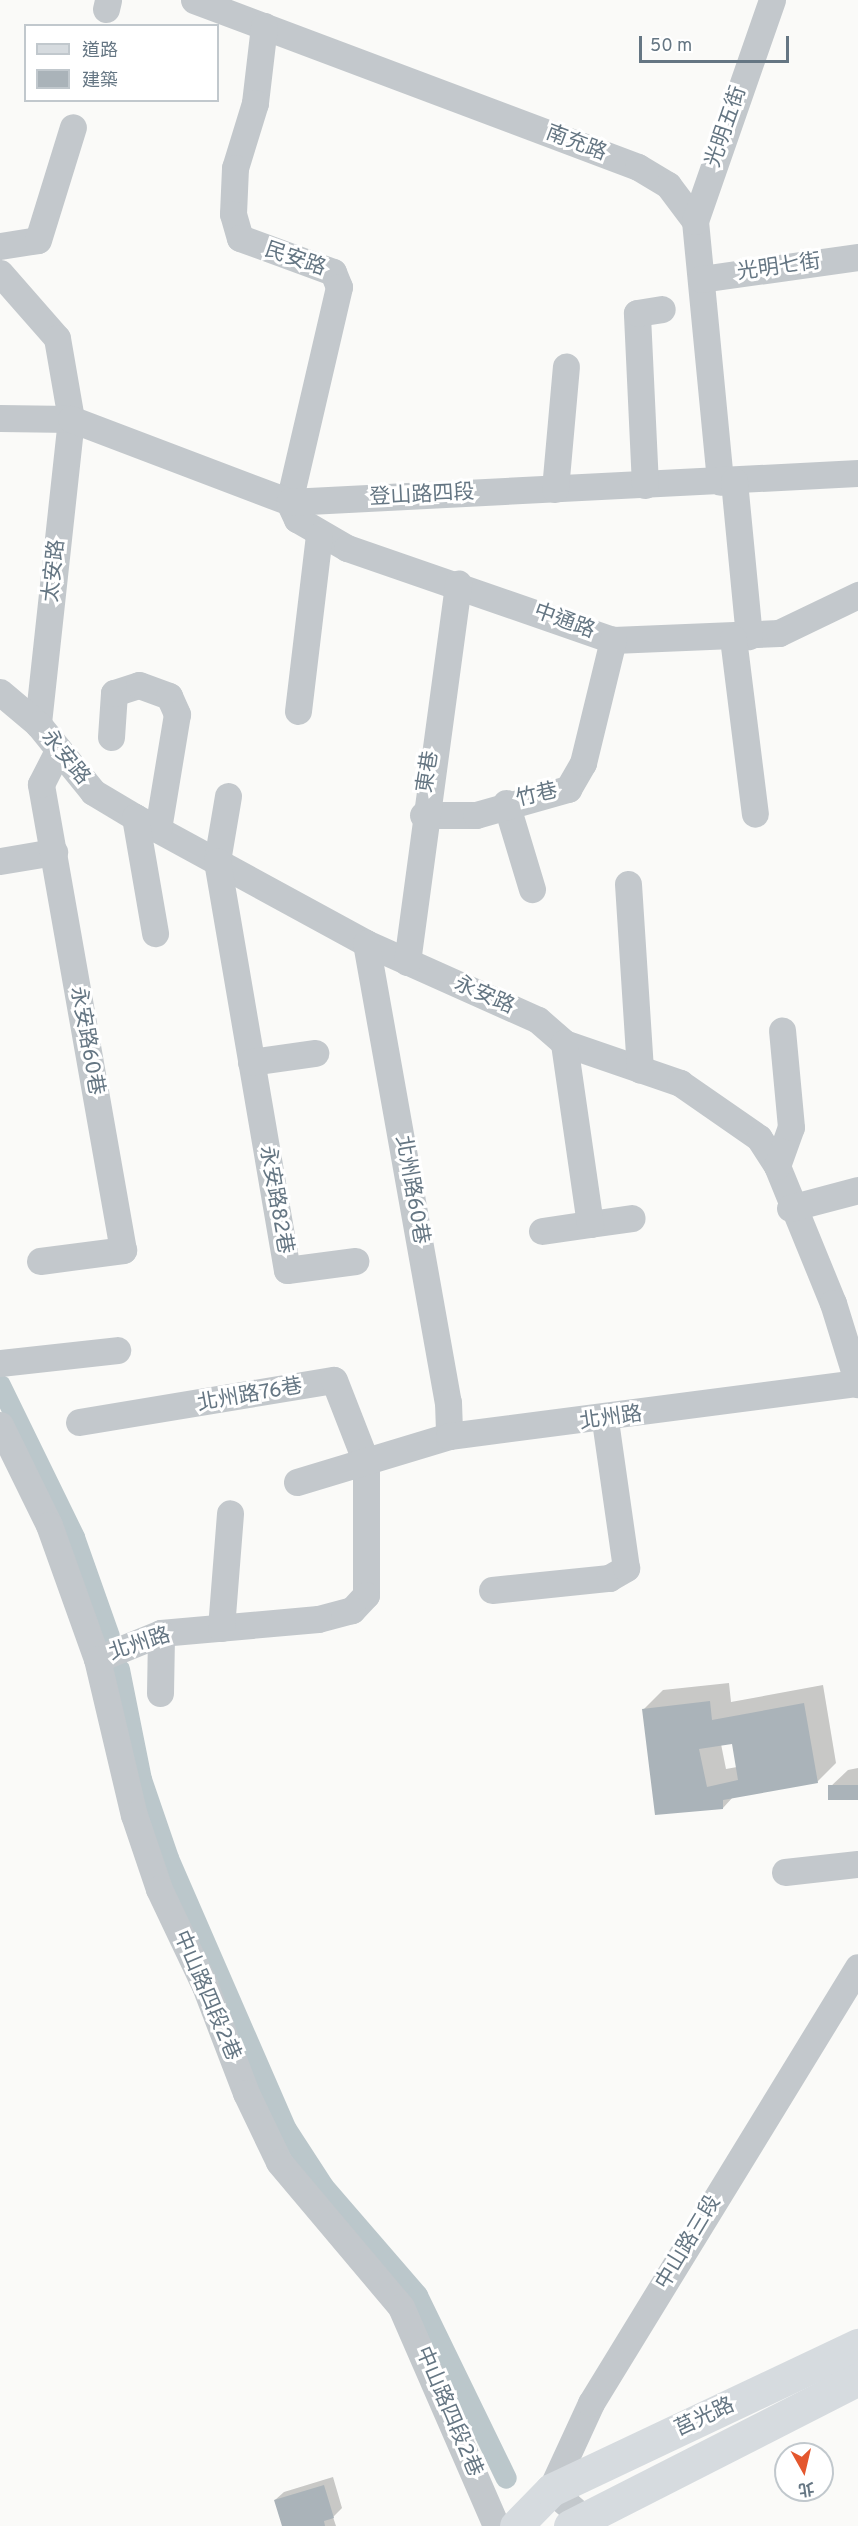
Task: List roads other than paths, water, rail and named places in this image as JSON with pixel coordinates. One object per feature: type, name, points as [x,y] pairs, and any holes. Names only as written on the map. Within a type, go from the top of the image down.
[{"type":"main road","name":"莒光路","points":[[551,2490],[858,2345]]},
{"type":"main road","name":"莒光路","points":[[575,2521],[858,2379]]},
{"type":"main road","points":[[516,2526],[551,2490]]},
{"type":"street","name":"南充路","points":[[194,0],[638,167],[668,185],[695,221]]},
{"type":"street","name":"光明五街","points":[[695,221],[772,0]]},
{"type":"street","name":"民安路","points":[[264,26],[251,123],[235,168],[233,214],[240,238],[333,272],[339,287],[289,502]]},
{"type":"street","points":[[0,246],[38,240],[73,127]]},
{"type":"street","points":[[695,221],[727,481],[755,814]]},
{"type":"street","name":"光明七街","points":[[701,279],[858,257]]},
{"type":"street","name":"太安路","points":[[0,273],[57,338],[71,419],[38,724]]},
{"type":"street","points":[[645,485],[637,313],[662,309]]},
{"type":"street","points":[[555,489],[566,366]]},
{"type":"street","name":"登山路四段","points":[[0,418],[71,419],[289,502],[858,473]]},
{"type":"street","name":"中通路","points":[[289,502],[297,519],[319,536],[614,640],[741,637],[780,633],[858,595]]},
{"type":"street","points":[[298,711],[319,536]]},
{"type":"street","name":"東巷","points":[[407,962],[423,815],[458,584]]},
{"type":"street","name":"竹巷","points":[[423,815],[476,815],[506,803],[568,789],[583,763],[614,640]]},
{"type":"street","points":[[111,737],[114,693],[139,685],[169,696],[177,714],[147,823],[155,933]]},
{"type":"street","name":"永安路","points":[[0,692],[38,724],[57,752],[93,792],[366,943],[538,1020],[564,1043],[680,1083],[720,1108],[759,1138],[777,1166],[790,1209],[833,1303],[858,1384]]},
{"type":"street","name":"永安路60巷","points":[[40,1261],[123,1250],[41,784],[57,752]]},
{"type":"street","name":"永安路82巷","points":[[228,796],[217,861],[287,1270],[355,1261]]},
{"type":"street","points":[[506,803],[532,889]]},
{"type":"street","points":[[0,861],[54,852]]},
{"type":"street","points":[[628,884],[640,1070]]},
{"type":"street","name":"北州路60巷","points":[[366,943],[448,1402],[449,1436]]},
{"type":"street","points":[[777,1166],[791,1127],[782,1030]]},
{"type":"street","points":[[564,1043],[590,1224]]},
{"type":"street","points":[[251,1062],[315,1053]]},
{"type":"street","points":[[790,1209],[858,1190]]},
{"type":"street","points":[[542,1231],[632,1218]]},
{"type":"street","points":[[0,1363],[117,1350]]},
{"type":"street","name":"北州路76巷","points":[[79,1422],[334,1380],[366,1462]]},
{"type":"street","name":"北州路","points":[[297,1482],[449,1436],[605,1420],[858,1384]]},
{"type":"street","points":[[492,1590],[609,1578],[626,1568],[605,1420]]},
{"type":"street","name":"中山路四段2巷","points":[[0,1425],[50,1525],[97,1659],[134,1815],[159,1889],[205,1986],[246,2093],[279,2162],[401,2307],[496,2526]]},
{"type":"street","name":"北州路","points":[[97,1659],[161,1633],[318,1619],[352,1610],[366,1595],[366,1462]]},
{"type":"street","points":[[221,1628],[230,1513]]},
{"type":"street","points":[[160,1693],[161,1633]]},
{"type":"street","points":[[785,1872],[858,1864]]},
{"type":"street","name":"中山路三段","points":[[551,2490],[591,2403],[858,1967]]},
{"type":"street","points":[[551,2490],[575,2521]]},
{"type":"waterway","points":[[0,1385],[74,1537],[109,1636]]},
{"type":"waterway","points":[[119,1669],[141,1779],[168,1858],[286,2129],[323,2186],[417,2295],[506,2478]]}]
